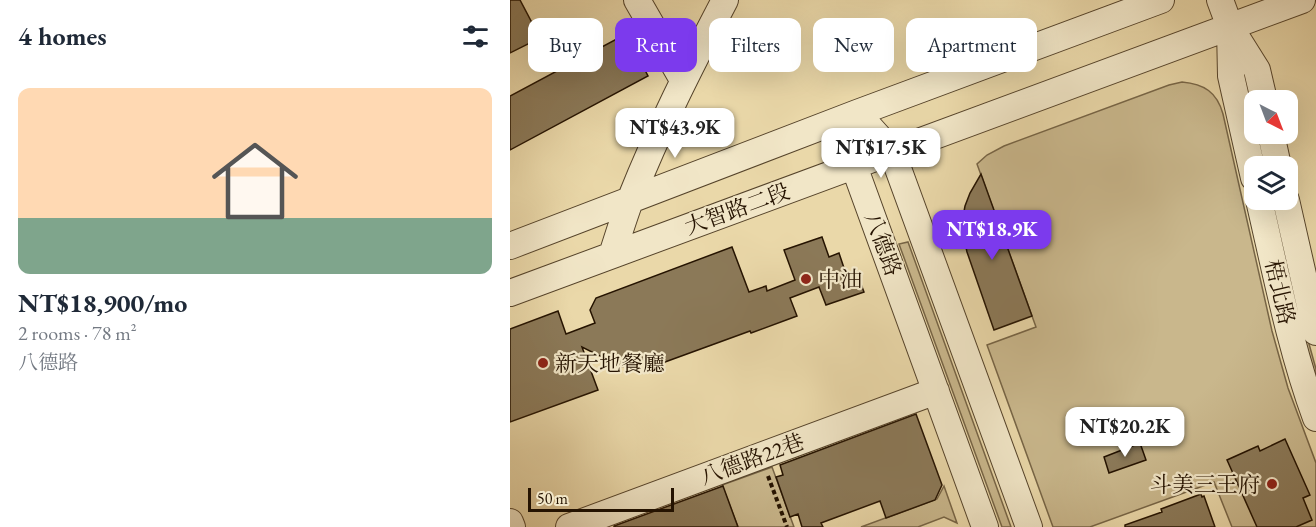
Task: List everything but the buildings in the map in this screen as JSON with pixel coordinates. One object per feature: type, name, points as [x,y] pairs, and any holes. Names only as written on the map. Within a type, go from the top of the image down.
[{"type":"street","points":[[637,0],[683,80]]},
{"type":"street","points":[[612,255],[630,200],[683,80],[725,0]]},
{"type":"street","name":"大智路二段","points":[[510,246],[856,113],[1161,0]]},
{"type":"street","points":[[1220,0],[1230,27],[1257,70],[1261,90]]},
{"type":"street","name":"大智路二段","points":[[510,293],[1302,0]]},
{"type":"street","points":[[1230,27],[1231,76],[1249,156]]},
{"type":"street","name":"八德路","points":[[856,113],[892,152],[1029,527]]},
{"type":"street","name":"八德路","points":[[856,113],[854,166],[985,527]]},
{"type":"street","name":"梧北路","points":[[1261,210],[1288,327],[1316,418]]},
{"type":"street","name":"梧北路","points":[[1288,210],[1316,332]]},
{"type":"street","name":"八德路22巷","points":[[569,527],[936,391]]},
{"type":"street","points":[[510,522],[512,527]]},
{"type":"path","points":[[760,456],[787,527]]},
{"type":"shaded area","points":[[1182,82],[1203,87],[1217,100],[1223,114],[1272,331],[1288,388],[1316,463],[1316,527],[1232,527],[1214,482],[1090,527],[1053,527],[987,345],[1036,327],[977,164],[987,155],[1004,146]]},
{"type":"shaded area","points":[[1272,210],[1277,210],[1316,369],[1316,388]]},
{"type":"shaded area","points":[[908,242],[1011,527],[1002,527],[899,244]]},
{"type":"shaded area","points":[[772,467],[794,527],[738,527],[722,485]]},
{"type":"shaded area","points":[[944,486],[957,523],[944,517],[918,527],[861,527],[937,499]]},
{"type":"place","name":"中油","points":[[806,279]]},
{"type":"place","name":"新天地餐廳","points":[[543,363]]},
{"type":"place","name":"斗美三王府","points":[[1272,484]]}]
